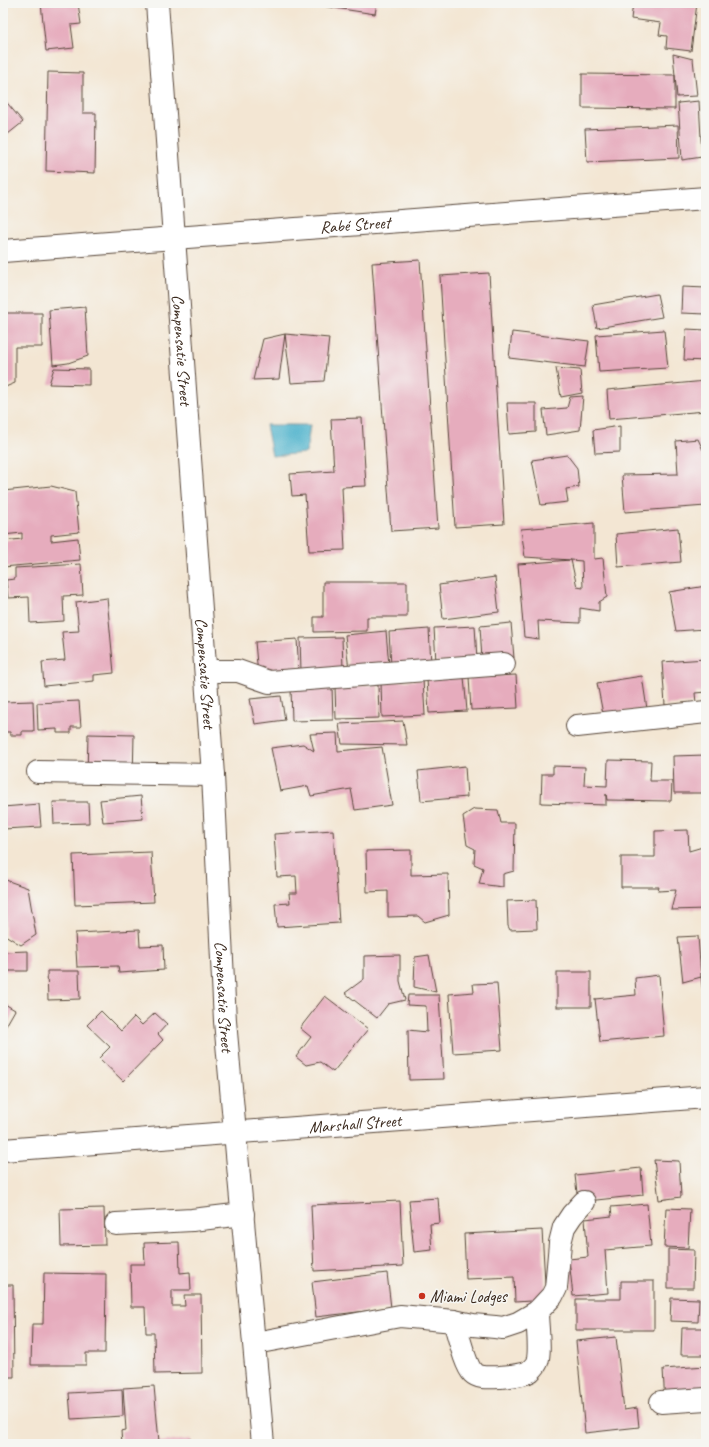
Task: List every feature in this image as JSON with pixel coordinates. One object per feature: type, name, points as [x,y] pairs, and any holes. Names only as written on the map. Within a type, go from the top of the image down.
[{"type":"street","name":"Compensatie Street","points":[[157,3],[213,775],[225,1021],[263,1444]]},
{"type":"street","name":"Rabé Street","points":[[3,250],[706,198]]},
{"type":"street","points":[[206,671],[238,671],[269,682],[504,664]]},
{"type":"street","points":[[577,726],[706,712]]},
{"type":"street","points":[[38,772],[213,775]]},
{"type":"street","name":"Marshall Street","points":[[3,1150],[706,1097]]},
{"type":"street","points":[[255,1343],[400,1316],[454,1321],[472,1325],[503,1328],[518,1323],[537,1312],[552,1296],[556,1288],[560,1243],[564,1227],[584,1202]]},
{"type":"street","points":[[116,1224],[192,1220],[243,1214]]},
{"type":"street","points":[[454,1321],[468,1366],[472,1372],[478,1376],[504,1376],[529,1372],[538,1362],[537,1312]]},
{"type":"street","points":[[661,1402],[706,1398]]},
{"type":"water","points":[[266,425],[310,425],[306,453],[272,456]]},
{"type":"building","points":[[41,3],[78,3],[81,24],[71,25],[74,48],[46,51]]},
{"type":"building","points":[[302,3],[377,3],[375,14]]},
{"type":"building","points":[[633,3],[697,3],[691,51],[666,48],[667,36],[659,35],[661,23],[631,19]]},
{"type":"building","points":[[673,54],[693,59],[697,96],[677,97]]},
{"type":"building","points":[[48,72],[83,73],[83,113],[96,113],[95,173],[46,171]]},
{"type":"building","points":[[582,74],[675,75],[675,109],[582,108]]},
{"type":"building","points":[[3,98],[23,122],[3,138]]},
{"type":"building","points":[[699,101],[702,157],[682,160],[678,103]]},
{"type":"building","points":[[678,125],[679,158],[587,162],[585,129]]},
{"type":"building","points":[[420,260],[438,528],[391,531],[372,263]]},
{"type":"building","points":[[489,273],[504,524],[455,527],[440,276]]},
{"type":"building","points":[[682,287],[706,288],[706,314],[681,313]]},
{"type":"building","points":[[657,294],[662,317],[597,328],[593,305]]},
{"type":"building","points":[[85,307],[88,356],[68,363],[53,365],[49,310]]},
{"type":"building","points":[[3,313],[42,313],[42,347],[15,347],[15,383],[3,388]]},
{"type":"building","points":[[686,329],[706,330],[706,361],[684,360]]},
{"type":"building","points":[[664,330],[668,368],[599,372],[596,335]]},
{"type":"building","points":[[512,332],[589,341],[585,367],[509,358]]},
{"type":"building","points":[[285,334],[329,338],[324,381],[291,383]]},
{"type":"building","points":[[285,334],[279,379],[253,380],[263,339]]},
{"type":"building","points":[[54,368],[89,369],[89,385],[49,384]]},
{"type":"building","points":[[556,368],[580,370],[582,393],[561,397]]},
{"type":"building","points":[[706,381],[706,411],[609,419],[607,390]]},
{"type":"building","points":[[583,396],[580,430],[546,435],[543,410],[567,408],[570,397]]},
{"type":"building","points":[[507,403],[536,403],[536,432],[509,434]]},
{"type":"building","points":[[362,418],[366,486],[342,487],[345,550],[309,551],[305,495],[292,496],[290,474],[334,471],[331,419]]},
{"type":"building","points":[[620,426],[620,452],[595,453],[593,430]]},
{"type":"building","points":[[698,439],[703,450],[706,449],[706,506],[625,512],[622,475],[678,474],[676,441]]},
{"type":"building","points":[[567,455],[577,468],[579,487],[566,489],[568,502],[541,505],[532,460]]},
{"type":"building","points":[[51,486],[75,492],[79,532],[51,535],[51,541],[78,538],[80,560],[3,567],[3,541],[22,539],[22,533],[3,535],[3,491]]},
{"type":"building","points":[[594,523],[594,559],[603,558],[607,597],[599,602],[599,611],[580,608],[580,623],[538,621],[539,639],[524,637],[518,564],[571,560],[525,557],[521,529]],"holes":[[[571,560],[582,561],[583,588],[577,587]]]},
{"type":"building","points":[[678,528],[681,562],[618,567],[616,534]]},
{"type":"building","points":[[81,564],[83,595],[63,596],[64,621],[30,623],[29,597],[8,598],[6,580],[15,579],[15,568]]},
{"type":"building","points":[[495,577],[499,612],[443,619],[439,585]]},
{"type":"building","points":[[323,582],[407,582],[407,617],[367,617],[367,631],[314,632],[314,617],[323,617]]},
{"type":"building","points":[[706,586],[705,629],[676,631],[669,592]]},
{"type":"building","points":[[107,598],[114,673],[94,675],[94,681],[44,686],[42,662],[65,660],[62,632],[79,631],[76,602]]},
{"type":"building","points":[[511,623],[514,658],[482,660],[480,626]]},
{"type":"building","points":[[475,626],[477,660],[436,662],[434,628]]},
{"type":"building","points":[[429,629],[431,664],[391,666],[389,632]]},
{"type":"building","points":[[386,631],[389,666],[349,670],[345,635]]},
{"type":"building","points":[[342,637],[343,670],[301,671],[300,638]]},
{"type":"building","points":[[297,639],[299,672],[258,675],[255,642]]},
{"type":"building","points":[[706,659],[706,692],[695,693],[696,703],[665,705],[662,662]]},
{"type":"building","points":[[516,675],[518,708],[471,710],[469,677]]},
{"type":"building","points":[[642,676],[647,709],[603,714],[597,683]]},
{"type":"building","points":[[464,677],[467,711],[429,713],[427,679]]},
{"type":"building","points":[[423,680],[425,715],[382,717],[381,682]]},
{"type":"building","points":[[378,685],[379,718],[336,719],[335,687]]},
{"type":"building","points":[[332,687],[333,720],[292,721],[291,688]]},
{"type":"building","points":[[281,696],[285,720],[255,724],[250,699]]},
{"type":"building","points":[[33,701],[34,731],[22,731],[22,735],[10,735],[10,732],[3,732],[3,702]]},
{"type":"building","points":[[79,701],[81,727],[71,727],[71,733],[57,733],[57,729],[38,730],[37,703]]},
{"type":"building","points":[[403,721],[407,745],[342,744],[339,724]]},
{"type":"building","points":[[337,733],[338,751],[382,747],[392,805],[355,810],[351,789],[311,796],[308,786],[280,791],[271,748],[303,744],[314,751],[310,734]]},
{"type":"building","points":[[88,734],[134,735],[133,780],[87,778]]},
{"type":"building","points":[[706,755],[706,793],[674,793],[673,756]]},
{"type":"building","points":[[608,760],[651,761],[650,781],[672,781],[671,801],[607,800],[606,794],[606,805],[541,803],[542,774],[553,774],[553,766],[585,767],[584,785],[607,786]]},
{"type":"building","points":[[465,766],[467,797],[421,801],[418,771]]},
{"type":"building","points":[[141,796],[143,819],[103,822],[100,800]]},
{"type":"building","points":[[53,802],[88,802],[89,823],[54,824]]},
{"type":"building","points":[[39,804],[41,827],[3,829],[3,807]]},
{"type":"building","points":[[474,809],[498,810],[501,823],[515,823],[514,871],[503,874],[503,887],[479,884],[483,868],[474,864],[475,849],[467,845],[463,816]]},
{"type":"building","points":[[333,830],[339,923],[277,927],[275,904],[290,903],[289,893],[297,893],[296,876],[277,877],[274,834]]},
{"type":"building","points":[[688,830],[689,851],[706,846],[706,909],[671,910],[676,890],[658,891],[659,887],[621,887],[621,857],[655,857],[655,831]]},
{"type":"building","points":[[411,850],[411,875],[448,874],[449,915],[425,922],[418,916],[388,917],[388,891],[367,892],[366,851]]},
{"type":"building","points":[[151,852],[154,902],[75,905],[73,855]]},
{"type":"building","points":[[3,879],[28,888],[36,935],[21,945],[5,935]]},
{"type":"building","points":[[536,900],[537,929],[510,930],[508,926],[507,901]]},
{"type":"building","points":[[139,930],[140,946],[163,945],[164,970],[119,973],[118,966],[77,967],[75,933]]},
{"type":"building","points":[[698,936],[701,977],[683,982],[678,937]]},
{"type":"building","points":[[28,951],[28,971],[3,971],[3,952]]},
{"type":"building","points":[[400,955],[400,981],[405,1000],[388,1004],[377,1018],[345,993],[364,979],[364,956]]},
{"type":"building","points":[[429,955],[436,992],[414,987],[415,957]]},
{"type":"building","points":[[47,971],[79,971],[80,999],[48,1000]]},
{"type":"building","points":[[557,972],[591,972],[591,1007],[557,1007]]},
{"type":"building","points":[[659,975],[664,1036],[600,1042],[595,999],[636,995],[635,978]]},
{"type":"building","points":[[701,977],[706,977],[706,1009],[705,1009]]},
{"type":"building","points":[[497,983],[502,1050],[453,1053],[449,994],[474,992],[473,984]]},
{"type":"building","points":[[408,995],[439,995],[444,1079],[409,1080],[408,1030],[427,1032],[426,1006],[407,1005]]},
{"type":"building","points":[[325,996],[368,1029],[333,1072],[320,1062],[306,1065],[296,1057],[311,1037],[300,1028]]},
{"type":"building","points":[[3,1003],[15,1010],[3,1031]]},
{"type":"building","points":[[101,1011],[121,1031],[134,1017],[142,1025],[155,1013],[167,1024],[158,1034],[163,1040],[123,1081],[99,1058],[110,1047],[87,1025]]},
{"type":"building","points":[[654,1160],[679,1161],[681,1197],[659,1200]]},
{"type":"building","points":[[641,1168],[643,1195],[578,1202],[575,1175]]},
{"type":"building","points":[[438,1198],[440,1223],[430,1224],[432,1250],[414,1252],[409,1200]]},
{"type":"building","points":[[400,1201],[403,1266],[314,1271],[311,1205]]},
{"type":"building","points":[[647,1204],[651,1246],[605,1250],[608,1293],[573,1296],[569,1259],[588,1257],[585,1219],[612,1216],[611,1207]]},
{"type":"building","points":[[104,1208],[105,1245],[61,1246],[60,1209]]},
{"type":"building","points":[[666,1208],[690,1209],[688,1248],[664,1247]]},
{"type":"building","points":[[542,1230],[546,1300],[515,1302],[514,1277],[466,1279],[464,1234]]},
{"type":"building","points":[[179,1242],[180,1273],[190,1272],[191,1290],[172,1290],[172,1306],[185,1306],[184,1295],[201,1295],[202,1373],[155,1374],[154,1333],[146,1333],[145,1307],[131,1307],[130,1264],[145,1264],[144,1243]]},
{"type":"building","points":[[668,1249],[694,1250],[693,1288],[668,1288]]},
{"type":"building","points":[[44,1273],[106,1274],[105,1353],[86,1353],[86,1365],[31,1365],[32,1324],[43,1324]]},
{"type":"building","points":[[387,1273],[391,1308],[316,1317],[312,1282]]},
{"type":"building","points":[[621,1281],[654,1281],[654,1330],[576,1330],[576,1299],[621,1299]]},
{"type":"building","points":[[3,1285],[13,1285],[14,1377],[3,1377]]},
{"type":"building","points":[[671,1298],[699,1299],[698,1322],[670,1321]]},
{"type":"building","points":[[682,1328],[706,1328],[706,1355],[681,1355]]},
{"type":"building","points":[[616,1337],[624,1410],[637,1408],[639,1427],[585,1433],[576,1341]]},
{"type":"building","points":[[706,1366],[706,1401],[665,1404],[663,1369]]},
{"type":"building","points":[[154,1386],[159,1442],[191,1439],[191,1444],[122,1444],[121,1431],[126,1430],[123,1388]]},
{"type":"building","points":[[122,1390],[123,1416],[71,1419],[69,1393]]},
{"type":"building","points":[[587,1441],[602,1443],[602,1444],[586,1444]]},
{"type":"place","name":"Miami Lodges","points":[[422,1296]]}]
